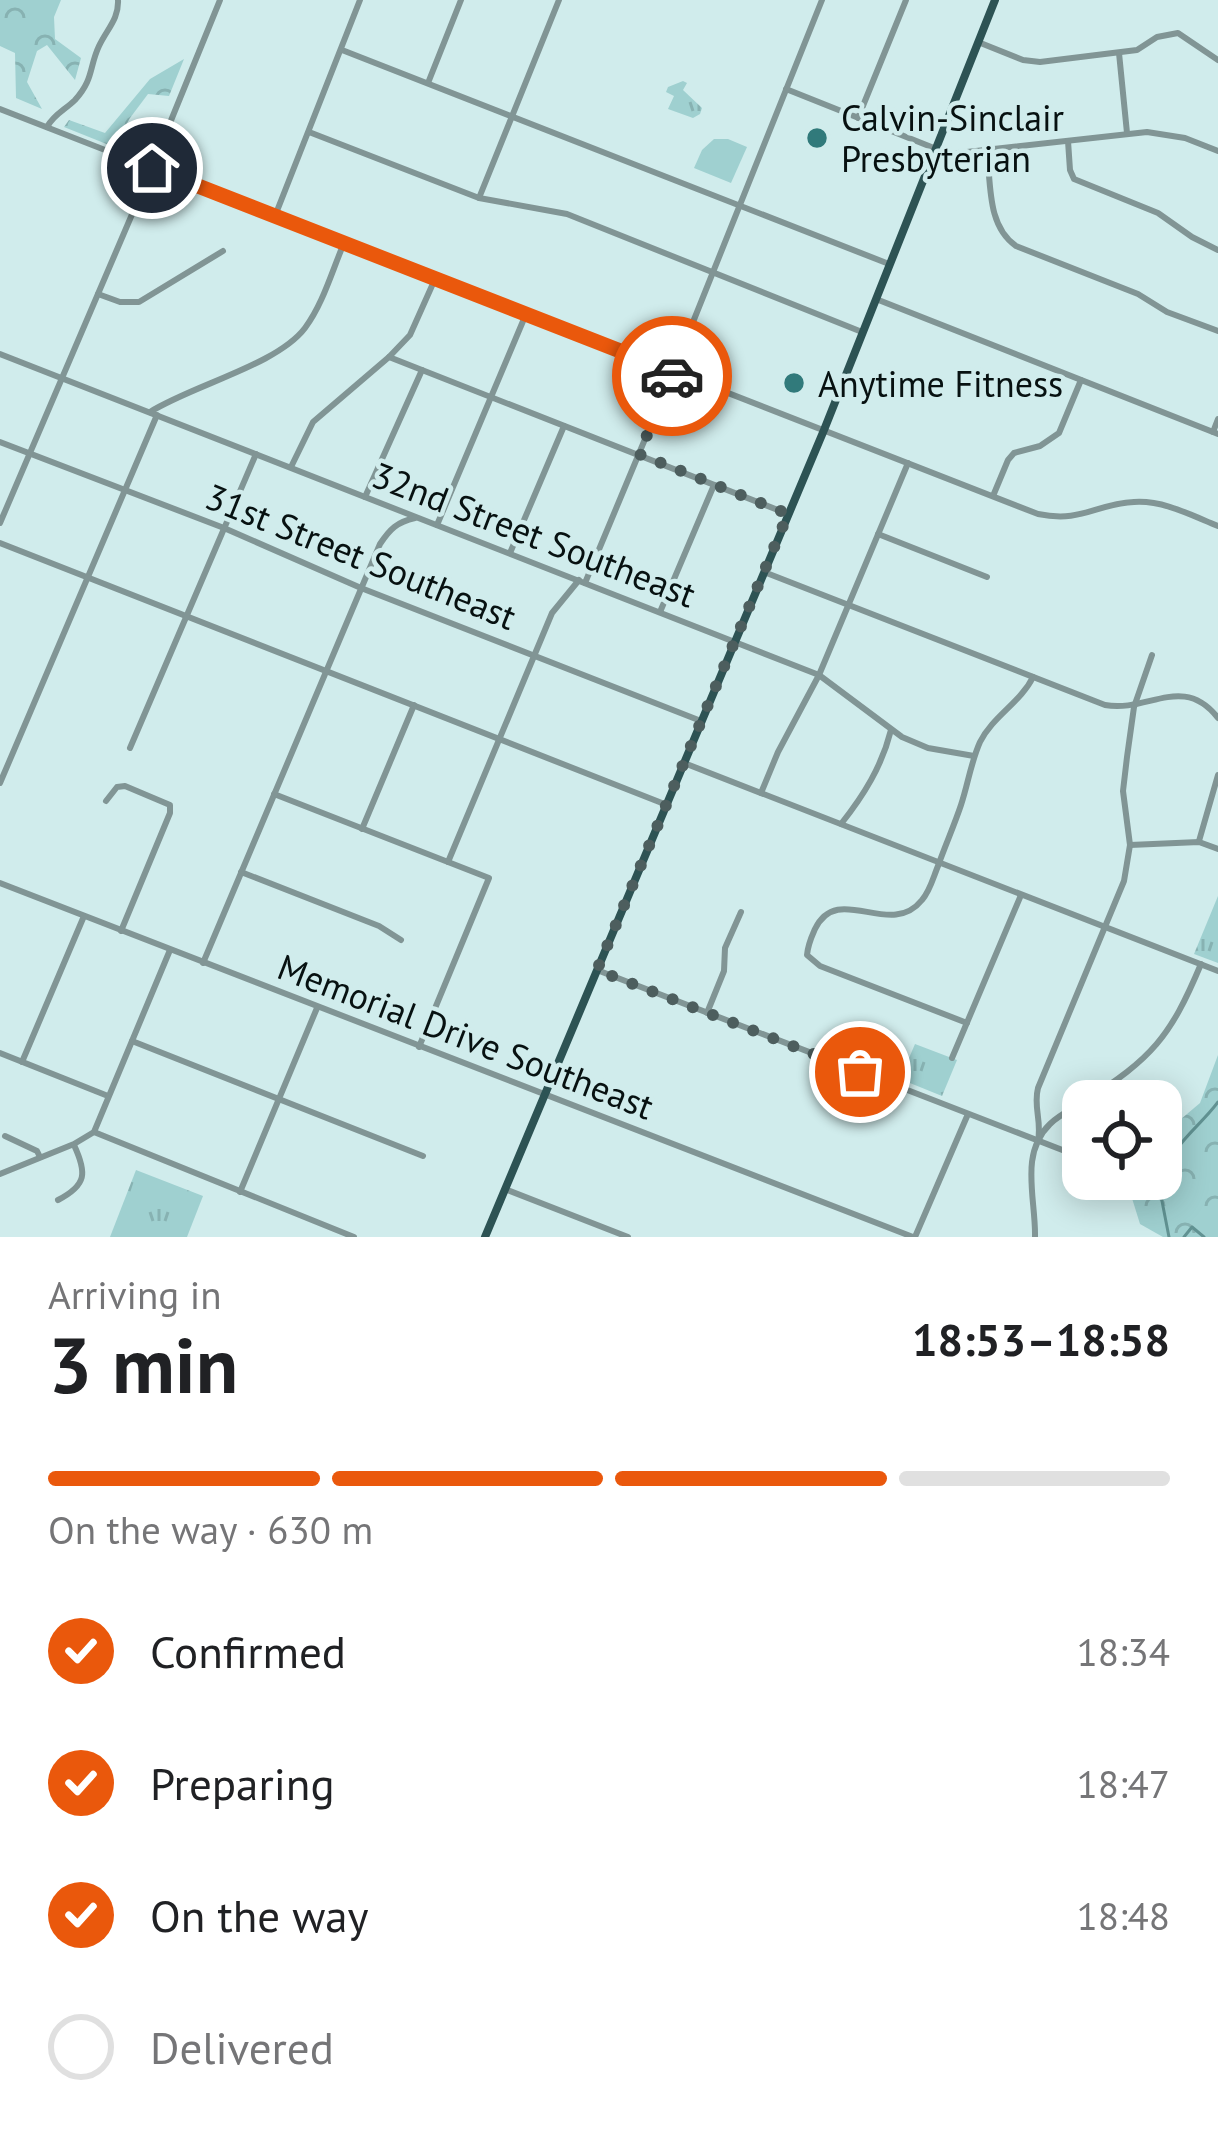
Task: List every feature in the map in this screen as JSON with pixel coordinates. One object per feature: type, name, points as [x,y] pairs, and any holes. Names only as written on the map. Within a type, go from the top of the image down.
[{"type":"main road","points":[[485,1237],[824,430],[995,0]]},
{"type":"street","points":[[46,127],[89,82],[99,46],[119,10],[118,0]]},
{"type":"street","points":[[0,523],[220,0]]},
{"type":"street","points":[[275,216],[360,0]]},
{"type":"street","points":[[428,83],[461,0]]},
{"type":"street","points":[[479,198],[559,0]]},
{"type":"street","points":[[448,862],[552,614],[582,582],[639,454],[822,0]]},
{"type":"street","points":[[858,118],[905,0]]},
{"type":"street","points":[[978,42],[1031,62],[1119,53],[1178,33],[1218,60]]},
{"type":"street","points":[[342,50],[889,264]]},
{"type":"street","points":[[1119,53],[1127,134]]},
{"type":"street","points":[[786,89],[949,154],[1167,133],[1218,151]]},
{"type":"street","points":[[0,109],[1037,514],[1089,514],[1150,502],[1218,526]]},
{"type":"street","points":[[309,132],[479,198],[567,214],[863,332]]},
{"type":"street","points":[[1068,141],[1074,179],[1158,213],[1218,250]]},
{"type":"street","points":[[987,152],[995,217],[1007,240],[1218,331]]},
{"type":"street","points":[[0,783],[153,413],[170,399],[290,344],[314,316],[344,243]]},
{"type":"street","points":[[98,294],[120,302],[139,302],[223,251]]},
{"type":"street","points":[[291,467],[313,422],[410,335],[435,278]]},
{"type":"street","points":[[876,299],[1216,433],[1218,419]]},
{"type":"street","points":[[437,525],[526,314]]},
{"type":"street","name":"32nd Street Southeast","points":[[0,354],[819,675],[891,730],[928,748],[974,757]]},
{"type":"street","points":[[389,357],[788,514]]},
{"type":"street","points":[[365,497],[422,370]]},
{"type":"street","points":[[993,496],[1014,453],[1040,446],[1059,433],[1081,380]]},
{"type":"street","points":[[510,553],[564,426]]},
{"type":"street","name":"31st Street Southeast","points":[[0,442],[701,721]]},
{"type":"street","points":[[130,748],[256,454]]},
{"type":"street","points":[[761,793],[819,675],[908,463]]},
{"type":"street","points":[[660,612],[714,485]]},
{"type":"street","points":[[203,963],[361,587],[389,530],[417,517]]},
{"type":"street","points":[[878,534],[987,577]]},
{"type":"street","points":[[0,543],[667,805]]},
{"type":"street","points":[[764,572],[1105,705],[1121,708],[1180,695],[1197,700],[1218,718]]},
{"type":"street","points":[[1035,1237],[1031,1174],[1041,1124],[1035,1100],[1124,881],[1130,844],[1124,791],[1134,706],[1152,656]]},
{"type":"street","points":[[967,1023],[820,966],[807,955],[808,945],[822,915],[841,908],[888,915],[921,903],[962,803],[974,757],[994,721],[1033,677]]},
{"type":"street","points":[[362,829],[414,705]]},
{"type":"street","points":[[841,824],[867,790],[891,730]]},
{"type":"street","points":[[684,763],[1218,971]]},
{"type":"street","points":[[1199,842],[1218,776]]},
{"type":"street","points":[[106,800],[117,787],[125,786],[170,806],[121,931]]},
{"type":"street","points":[[274,794],[489,878],[419,1047]]},
{"type":"street","points":[[1130,844],[1199,842],[1218,849]]},
{"type":"street","points":[[241,872],[379,926],[400,940]]},
{"type":"street","name":"Memorial Drive Southeast","points":[[0,884],[914,1237]]},
{"type":"street","points":[[952,1058],[1021,894]]},
{"type":"street","points":[[707,1013],[741,912]]},
{"type":"street","points":[[22,1062],[84,916]]},
{"type":"street","points":[[0,1174],[94,1132],[170,950]]},
{"type":"street","points":[[1117,1080],[1164,1037],[1201,964]]},
{"type":"street","points":[[597,970],[1062,1151]]},
{"type":"street","points":[[240,1192],[317,1008]]},
{"type":"street","points":[[132,1041],[423,1156]]},
{"type":"street","points":[[0,1053],[109,1096]]},
{"type":"street","points":[[914,1237],[968,1114]]},
{"type":"street","points":[[1038,1141],[1062,1115]]},
{"type":"street","points":[[94,1132],[354,1237]]},
{"type":"street","points":[[5,1136],[37,1150],[40,1157]]},
{"type":"street","points":[[58,1200],[75,1190],[84,1173],[74,1144]]},
{"type":"street","points":[[505,1189],[628,1237]]},
{"type":"green space","points":[[0,0],[61,0],[54,17],[55,39],[81,58],[75,80],[47,45],[37,51],[27,82],[42,109],[16,98],[15,53],[0,46]]},
{"type":"green space","points":[[184,59],[169,96],[148,94],[118,139],[134,155],[64,127],[69,120],[105,133],[150,79]]},
{"type":"green space","points":[[687,83],[683,90],[702,108],[693,118],[668,109],[674,96],[666,92],[668,87]]},
{"type":"green space","points":[[714,139],[747,147],[731,183],[694,168],[702,150]]},
{"type":"green space","points":[[1218,896],[1218,963],[1194,954]]},
{"type":"green space","points":[[915,1044],[957,1060],[942,1096],[900,1079]]},
{"type":"green space","points":[[1218,1055],[1218,1237],[1163,1237],[1140,1224],[1133,1200],[1182,1200],[1182,1118],[1200,1103]]},
{"type":"green space","points":[[136,1170],[203,1196],[187,1237],[110,1237]]},
{"type":"waterway","points":[[1182,1142],[1218,1102]]},
{"type":"waterway","points":[[1162,1200],[1169,1237]]},
{"type":"waterway","points":[[1184,1237],[1192,1227],[1204,1237]]},
{"type":"way so far","points":[[672,376],[639,454],[788,514],[597,970],[860,1072]]},
{"type":"place","name":"Calvin-Sinclair Presbyterian","points":[[817,138]]},
{"type":"place","name":"Anytime Fitness","points":[[794,383]]},
{"type":"route","points":[[152,168],[674,372],[672,376]]}]
